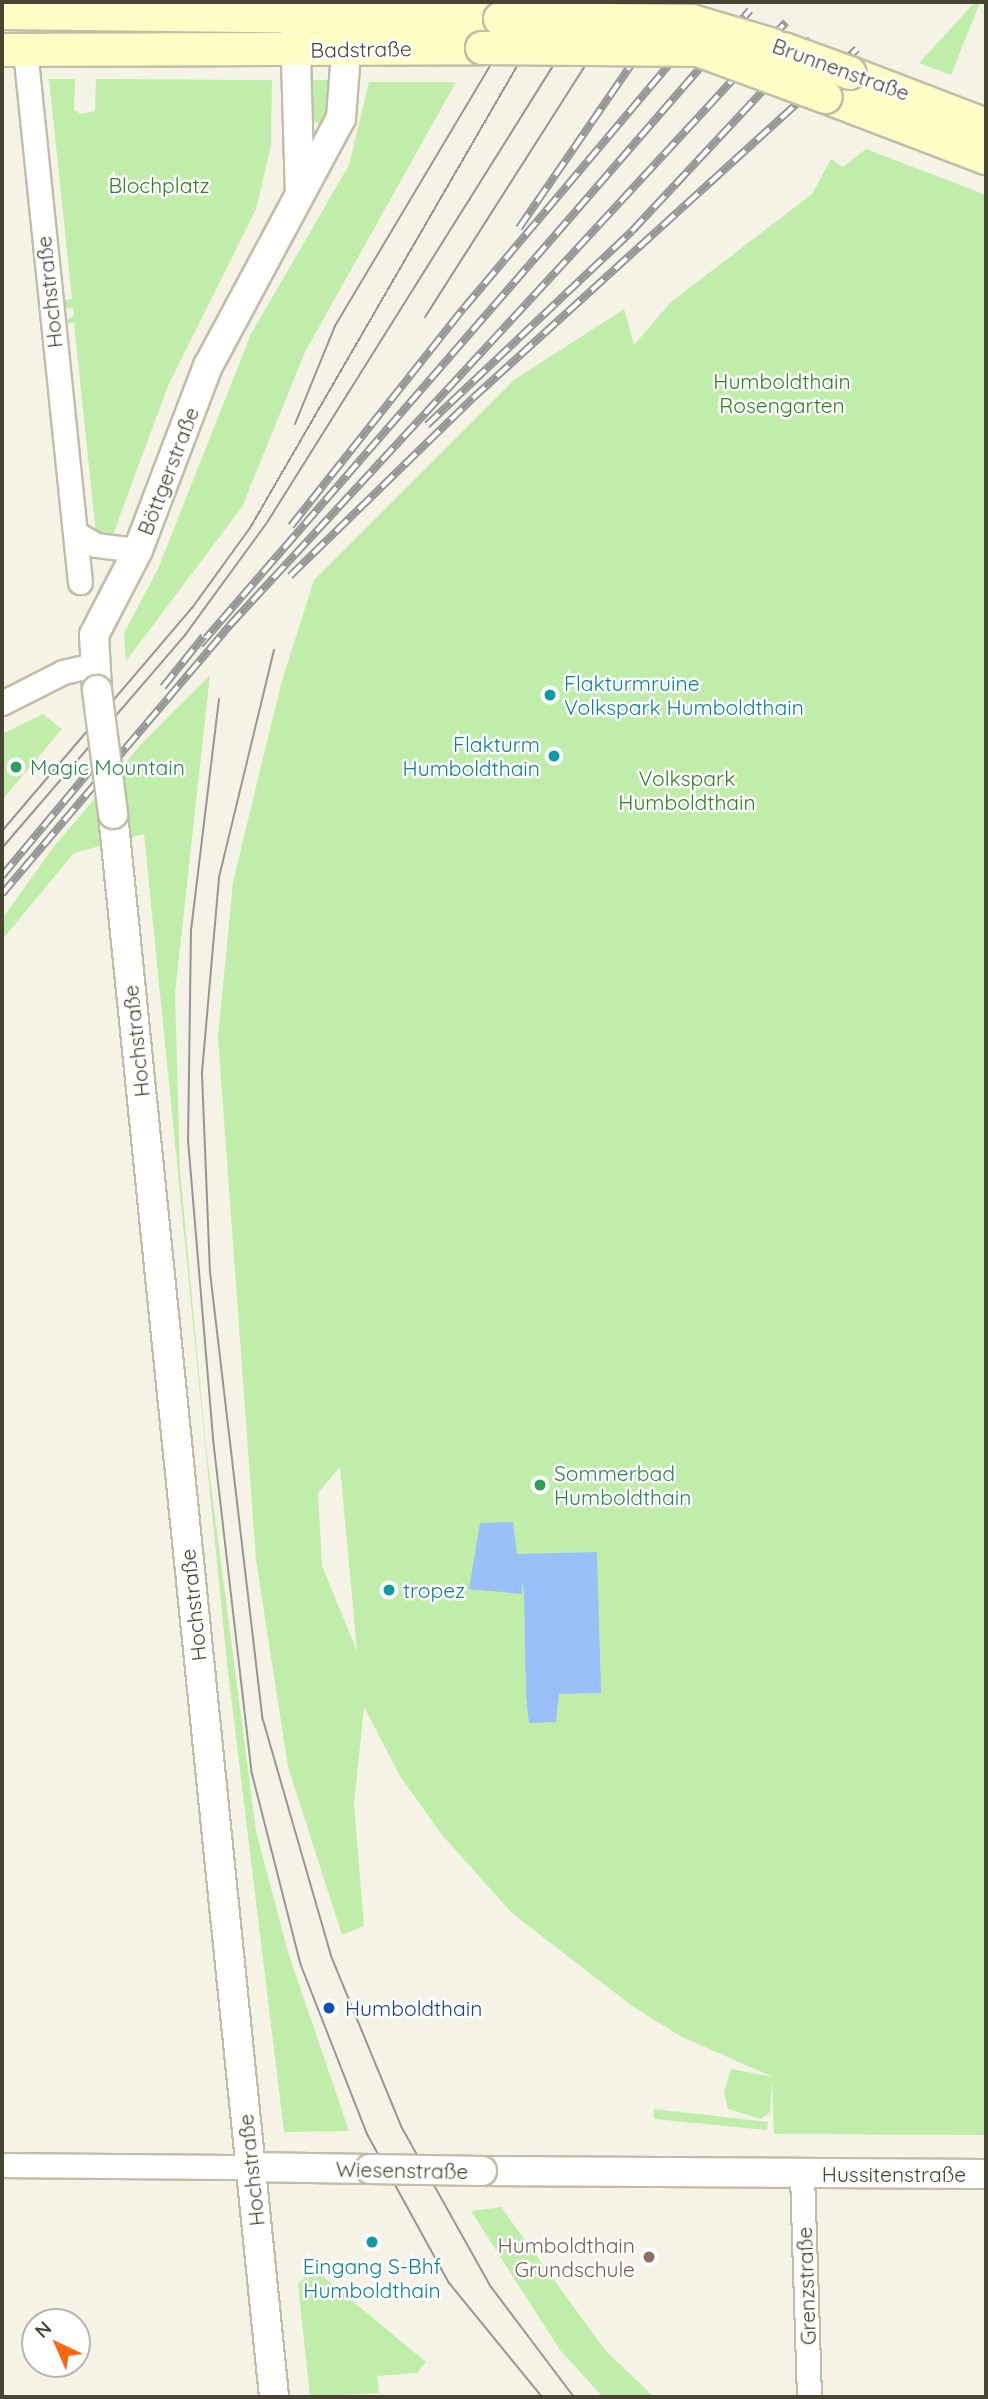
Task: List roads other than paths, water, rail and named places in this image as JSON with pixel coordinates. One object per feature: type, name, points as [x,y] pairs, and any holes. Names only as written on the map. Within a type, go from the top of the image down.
[{"type":"main road","name":"Badstraße","points":[[348,8],[695,36],[482,48],[296,51],[13,50],[13,13],[348,8]]},
{"type":"main road","name":"Brunnenstraße","points":[[695,36],[850,73],[986,125]]},
{"type":"main road","name":"Brunnenstraße","points":[[695,36],[825,97],[986,158]]},
{"type":"street","name":"Böttgerstraße","points":[[295,8],[300,191]]},
{"type":"street","name":"Böttgerstraße","points":[[113,814],[96,677],[94,635],[138,550],[208,366],[341,118],[348,8]]},
{"type":"street","name":"Hochstraße","points":[[13,50],[76,533],[80,582]]},
{"type":"street","points":[[76,533],[96,545],[138,550]]},
{"type":"street","points":[[2,703],[63,672],[96,677]]},
{"type":"street","name":"Hochstraße","points":[[113,814],[274,2397]]},
{"type":"street","name":"Wiesenstraße","points":[[2,2165],[802,2174]]},
{"type":"street","name":"Hussitenstraße","points":[[802,2174],[986,2174]]},
{"type":"street","name":"Grenzstraße","points":[[802,2174],[809,2397]]},
{"type":"water","points":[[513,1522],[517,1554],[597,1552],[601,1693],[559,1694],[556,1722],[529,1723],[522,1581],[522,1594],[469,1589],[480,1523]]},
{"type":"tram line","points":[[295,424],[335,326],[528,2]]},
{"type":"tram line","points":[[2,831],[192,608],[250,528],[554,2]]},
{"type":"tram line","points":[[2,848],[185,635],[268,521],[593,2]]},
{"type":"tram line","points":[[425,317],[626,2]]},
{"type":"tram line","points":[[274,650],[219,878],[202,1074],[210,1272],[263,1720],[331,1956],[402,2128],[491,2287],[574,2397]]},
{"type":"tram line","points":[[219,699],[191,929],[188,1140],[213,1439],[252,1774],[300,1963],[367,2134],[449,2283],[542,2397]]},
{"type":"railway","points":[[519,228],[669,10]]},
{"type":"railway","points":[[200,645],[750,10]]},
{"type":"railway","points":[[291,526],[464,308],[711,15]]},
{"type":"railway","points":[[2,894],[230,625],[786,22]]},
{"type":"railway","points":[[427,425],[632,231],[811,39]]},
{"type":"railway","points":[[290,576],[473,398],[857,49]]},
{"type":"railway","points":[[163,687],[204,636]]},
{"type":"railway","points":[[2,876],[96,763]]},
{"type":"place","name":"Flakturmruine Volkspark Humboldthain","points":[[550,695]]},
{"type":"place","name":"Flakturm Humboldthain","points":[[554,756]]},
{"type":"place","name":"Magic Mountain","points":[[16,767]]},
{"type":"place","name":"Sommerbad Humboldthain","points":[[540,1485]]},
{"type":"place","name":"tropez","points":[[389,1590]]},
{"type":"place","name":"Humboldthain","points":[[329,2008]]},
{"type":"place","name":"Eingang S-Bhf Humboldthain","points":[[372,2242]]},
{"type":"place","name":"Humboldthain Grundschule","points":[[649,2257]]},
{"type":"park label","name":"Blochplatz","points":[[159,185]]},
{"type":"park label","name":"Humboldthain Rosengarten","points":[[782,393]]},
{"type":"park label","name":"Volkspark Humboldthain","points":[[687,790]]}]
